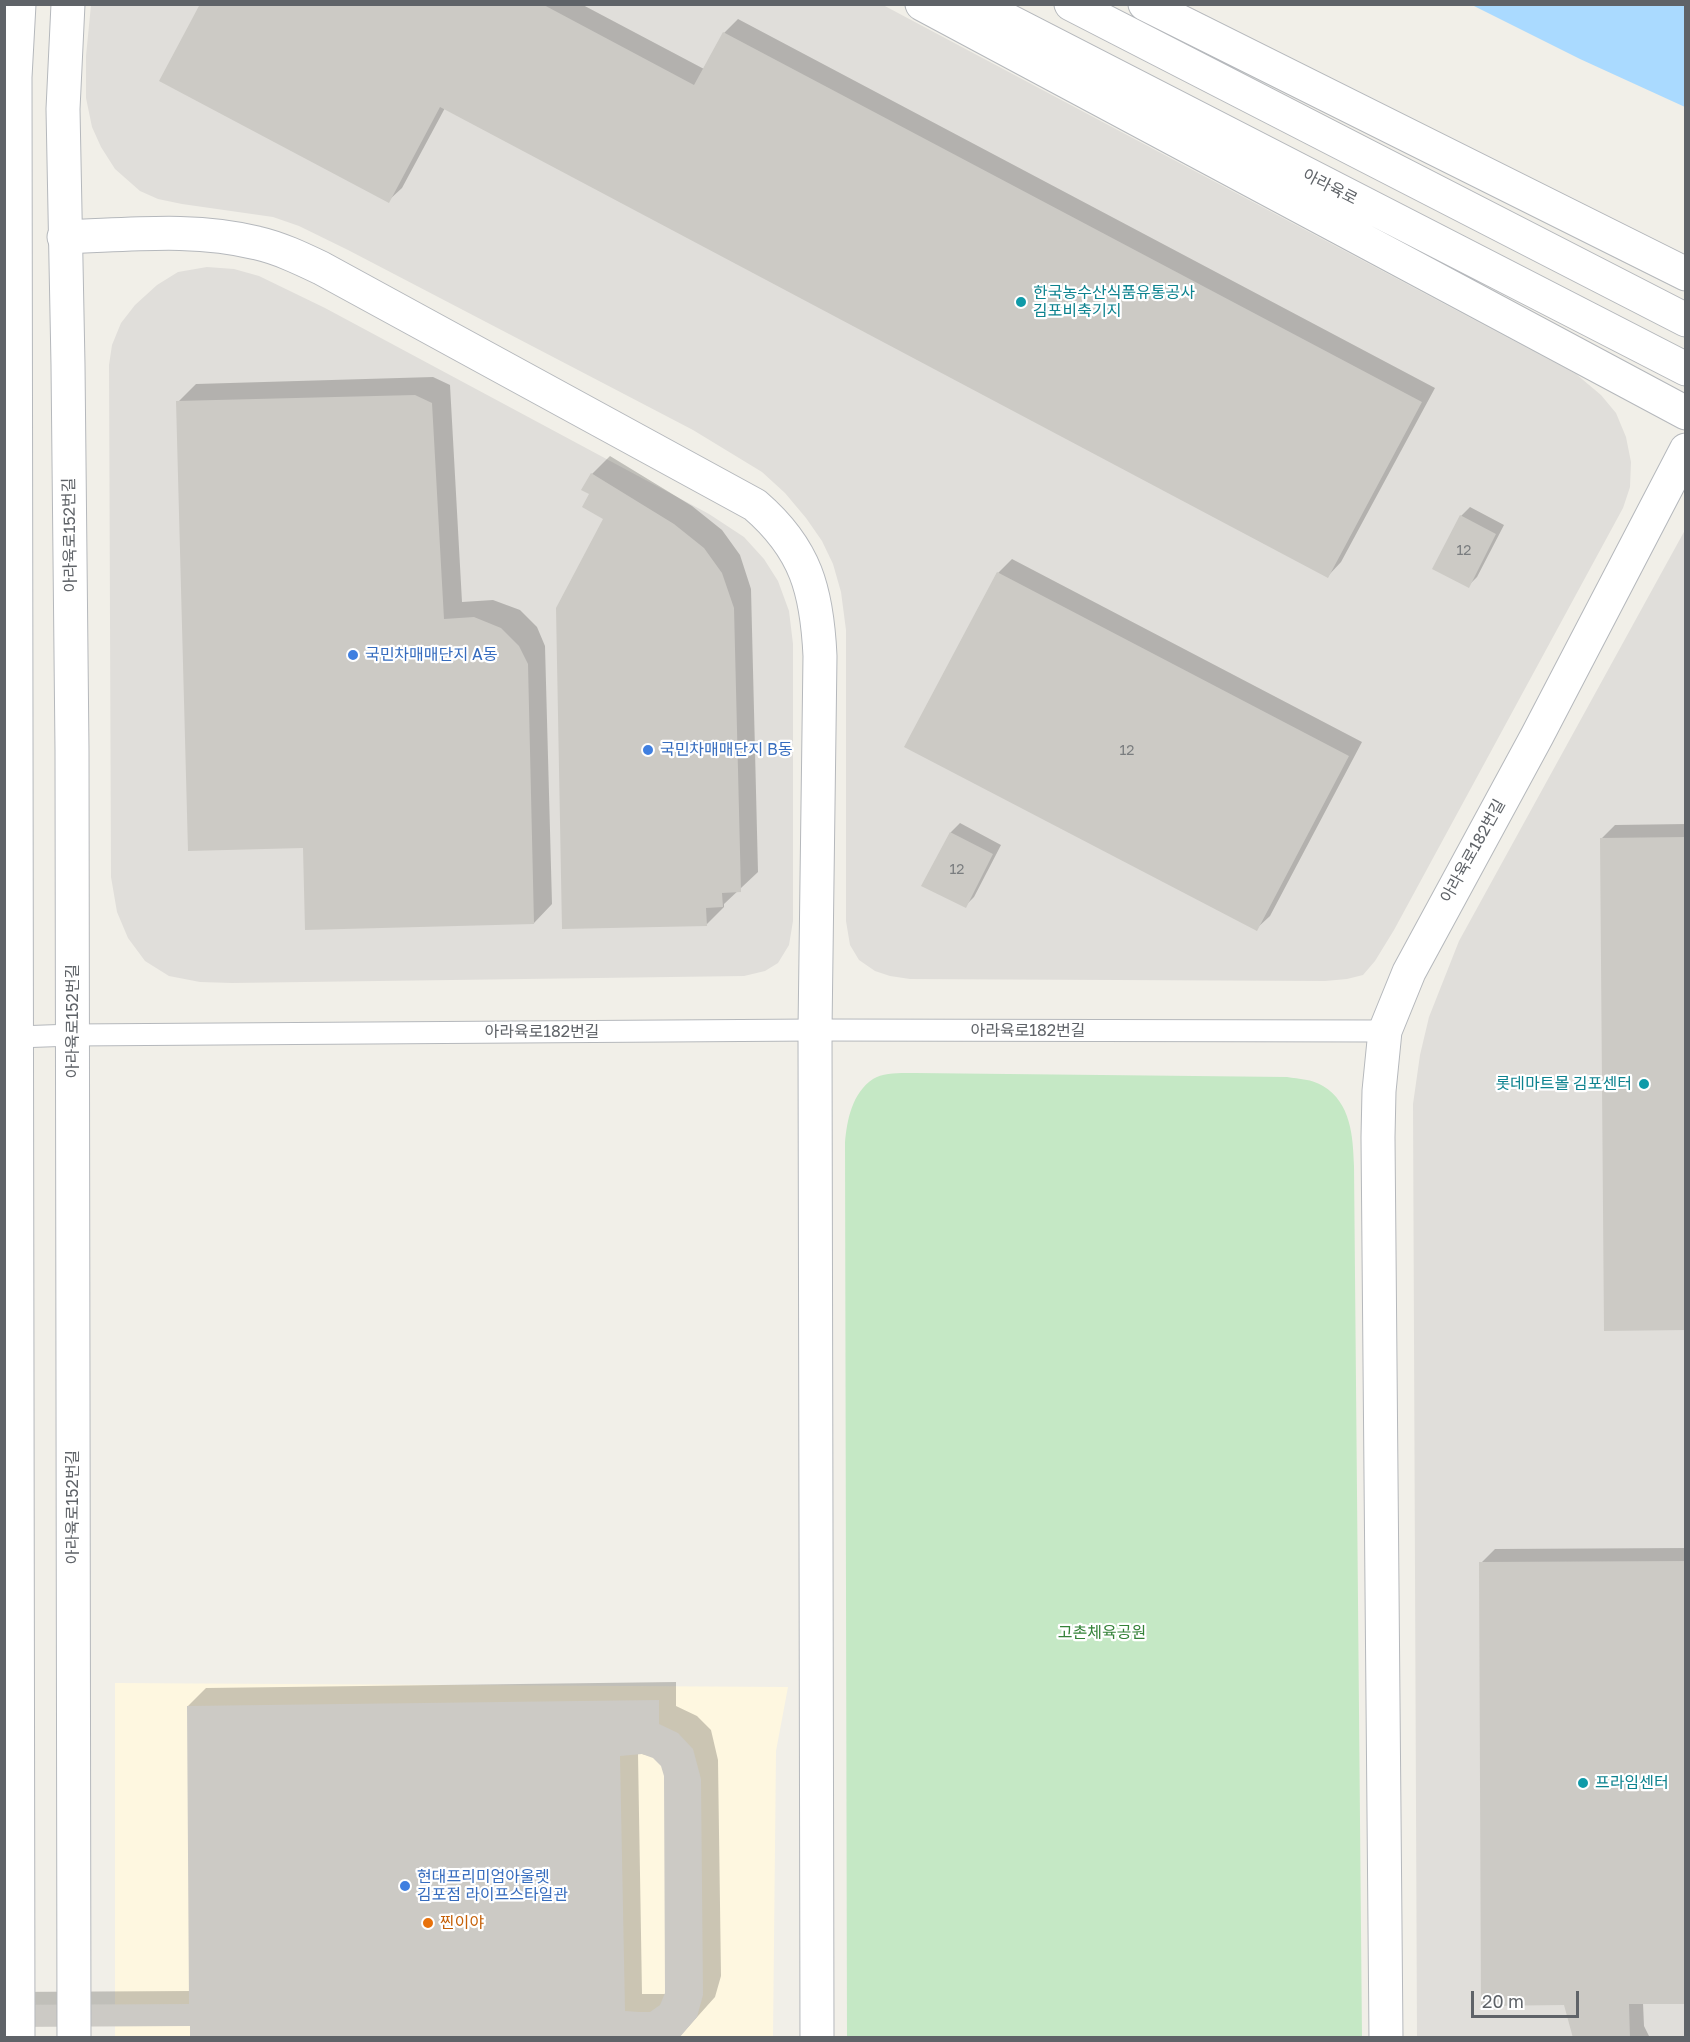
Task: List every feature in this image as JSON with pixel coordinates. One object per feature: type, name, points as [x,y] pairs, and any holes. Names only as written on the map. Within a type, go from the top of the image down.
[{"type":"street","points":[[18,2037],[11,1039],[15,77],[19,4]]},
{"type":"street","name":"아라육로152번길","points":[[68,4],[63,109],[68,388],[73,1035],[74,2037]]},
{"type":"street","points":[[922,4],[1686,413]]},
{"type":"street","name":"아라육로","points":[[976,4],[1686,369]]},
{"type":"street","points":[[1071,4],[1686,320]]},
{"type":"street","points":[[1145,4],[1686,274]]},
{"type":"street","points":[[64,237],[216,235],[257,243],[291,254],[321,268],[755,505],[774,522],[791,544],[806,571],[819,627],[815,1030],[817,2037]]},
{"type":"street","name":"아라육로182번길","points":[[1385,1031],[1409,972],[1537,736],[1686,450]]},
{"type":"street","points":[[1385,1031],[1380,1063],[1378,1137],[1386,2037]]},
{"type":"lane","name":"아라육로182번길","points":[[11,1039],[73,1035],[815,1030],[1385,1031]]},
{"type":"shaded area","points":[[91,5],[883,5],[1576,374],[1601,395],[1616,413],[1626,437],[1631,462],[1630,487],[1623,508],[1394,930],[1375,961],[1363,975],[1325,981],[910,979],[890,976],[875,971],[859,960],[850,945],[846,921],[846,630],[841,592],[833,564],[822,541],[806,518],[785,493],[762,472],[693,430],[348,250],[299,226],[273,217],[182,204],[158,199],[140,191],[115,169],[92,127],[86,98],[86,56]]},
{"type":"shaded area","points":[[207,267],[234,269],[259,276],[325,308],[709,514],[744,537],[764,559],[778,581],[789,611],[793,644],[793,921],[789,945],[778,963],[765,971],[744,976],[232,983],[200,982],[169,976],[145,961],[128,938],[117,912],[111,877],[109,365],[112,345],[121,323],[135,305],[157,285],[178,272]]},
{"type":"shaded area","points":[[1685,530],[1685,2037],[1417,2038],[1413,1104],[1420,1055],[1429,1017],[1459,941]]},
{"type":"shaded area","name":"현대프리미엄아울렛 김포점 라이프스타일관","points":[[115,1683],[788,1687],[776,1751],[773,2037],[115,2037]]},
{"type":"green space","name":"고촌체육공원","points":[[915,1073],[1287,1077],[1323,1086],[1340,1101],[1345,1111],[1353,1143],[1354,1166],[1362,2037],[847,2037],[845,1143],[847,1125],[855,1099],[866,1085],[882,1075]]},
{"type":"water","points":[[1472,5],[1685,5],[1685,107],[1580,59]]},
{"type":"building","name":"한국농수산식품유통공사 김포비축기지","points":[[200,4],[542,4],[694,85],[723,32],[1422,402],[1328,578],[440,107],[389,203],[159,81]]},
{"type":"building","name":"국민차매매단지 A동","points":[[415,395],[432,403],[444,619],[474,617],[501,628],[519,646],[528,664],[534,924],[305,930],[303,848],[188,851],[176,401]]},
{"type":"building","name":"국민차매매단지 B동","points":[[591,473],[674,524],[704,548],[722,573],[734,608],[741,892],[722,893],[723,907],[706,908],[707,926],[562,929],[556,608],[603,519],[582,507],[589,494],[581,490]]},
{"type":"building","points":[[1460,515],[1496,534],[1469,588],[1432,569]]},
{"type":"building","points":[[997,572],[1349,756],[1257,931],[904,747]]},
{"type":"building","points":[[950,832],[993,854],[966,908],[921,886]]},
{"type":"building","name":"롯데마트몰 김포센터","points":[[1686,837],[1686,1330],[1604,1331],[1600,838]]},
{"type":"building","name":"프라임센터","points":[[1686,1561],[1686,2004],[1629,2004],[1630,2038],[1573,2038],[1564,2005],[1481,2006],[1479,1562]]},
{"type":"building","name":"현대프리미엄아울렛 김포점 라이프스타일관","points":[[659,1700],[659,1724],[678,1733],[693,1749],[701,1779],[703,1995],[697,2017],[679,2038],[190,2038],[190,2026],[4,2027],[4,2005],[189,2004],[187,1706]],"holes":[[[642,1754],[653,1758],[661,1766],[664,1776],[665,1993],[660,2005],[650,2012],[625,2011],[620,1756]]]},
{"type":"place","name":"한국농수산식품유통공사 김포비축기지","points":[[1021,302]]},
{"type":"place","name":"국민차매매단지 A동","points":[[353,655]]},
{"type":"place","name":"국민차매매단지 B동","points":[[648,750]]},
{"type":"place","name":"롯데마트몰 김포센터","points":[[1644,1084]]},
{"type":"place","name":"프라임센터","points":[[1583,1783]]},
{"type":"place","name":"현대프리미엄아울렛 김포점 라이프스타일관","points":[[405,1886]]},
{"type":"place","name":"찐이야","points":[[428,1923]]}]
